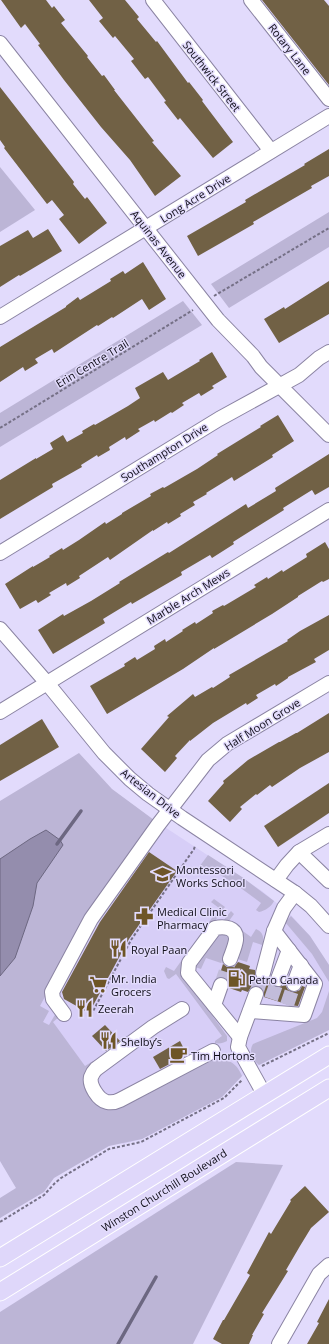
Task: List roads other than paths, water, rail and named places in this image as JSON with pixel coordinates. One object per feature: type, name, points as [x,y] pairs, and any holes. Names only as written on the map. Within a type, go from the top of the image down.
[{"type":"main road","points":[[0,1258],[329,1055]]},
{"type":"main road","name":"Winston Churchill Boulevard","points":[[0,1292],[329,1088]]},
{"type":"street","name":"Southwick Street","points":[[152,0],[271,151]]},
{"type":"street","name":"Rotary Lane","points":[[251,0],[329,99]]},
{"type":"street","name":"Aquinas Avenue","points":[[0,43],[218,320],[279,386],[329,435]]},
{"type":"street","name":"Long Acre Drive","points":[[0,317],[329,116]]},
{"type":"street","name":"Southampton Drive","points":[[0,553],[219,419],[299,375],[319,358],[329,352]]},
{"type":"street","name":"Marble Arch Mews","points":[[0,712],[329,510]]},
{"type":"street","name":"Artesian Drive","points":[[0,630],[47,683],[114,764],[148,794],[170,810],[295,893],[311,906],[329,926]]},
{"type":"street","name":"Half Moon Grove","points":[[64,1014],[53,999],[52,992],[91,919],[198,771],[227,744],[329,683]]},
{"type":"street","points":[[276,880],[299,852],[329,834]]},
{"type":"street","points":[[299,852],[329,881]]},
{"type":"street","points":[[263,973],[274,931],[284,908],[295,893]]},
{"type":"street","points":[[230,959],[236,938],[235,934],[231,929],[226,927],[221,926],[214,928],[189,963],[188,973],[240,1037]]},
{"type":"street","points":[[250,1011],[269,1006],[286,1009],[304,1015],[315,984],[274,931]]},
{"type":"street","points":[[278,978],[289,950]]},
{"type":"street","points":[[294,984],[300,965]]},
{"type":"street","points":[[214,1005],[221,985]]},
{"type":"street","points":[[256,994],[240,1037],[238,1047],[264,1094]]},
{"type":"street","points":[[182,1009],[153,1027],[96,1069],[91,1076],[91,1085],[101,1099],[106,1102],[120,1100],[213,1051]]},
{"type":"street","points":[[279,1344],[319,1274],[329,1265]]},
{"type":"waterway","points":[[57,844],[81,811]]},
{"type":"waterway","points":[[118,1344],[156,1277]]},
{"type":"tunnel","points":[[221,985],[230,959]]},
{"type":"tunnel","points":[[256,994],[263,973]]},
{"type":"tunnel","points":[[271,999],[278,979]]},
{"type":"tunnel","points":[[287,1005],[294,984]]},
{"type":"place","name":"Montessori Works School","points":[[163,875]]},
{"type":"place","name":"Medical Clinic Pharmacy","points":[[144,917]]},
{"type":"place","name":"Royal Paan","points":[[118,949]]},
{"type":"place","name":"Petro Canada","points":[[236,979]]},
{"type":"place","name":"Mr. India Grocers","points":[[98,984]]},
{"type":"place","name":"Zeerah","points":[[85,1008]]},
{"type":"place","name":"Shelby’s","points":[[108,1041]]},
{"type":"place","name":"Tim Hortons","points":[[178,1055]]}]
